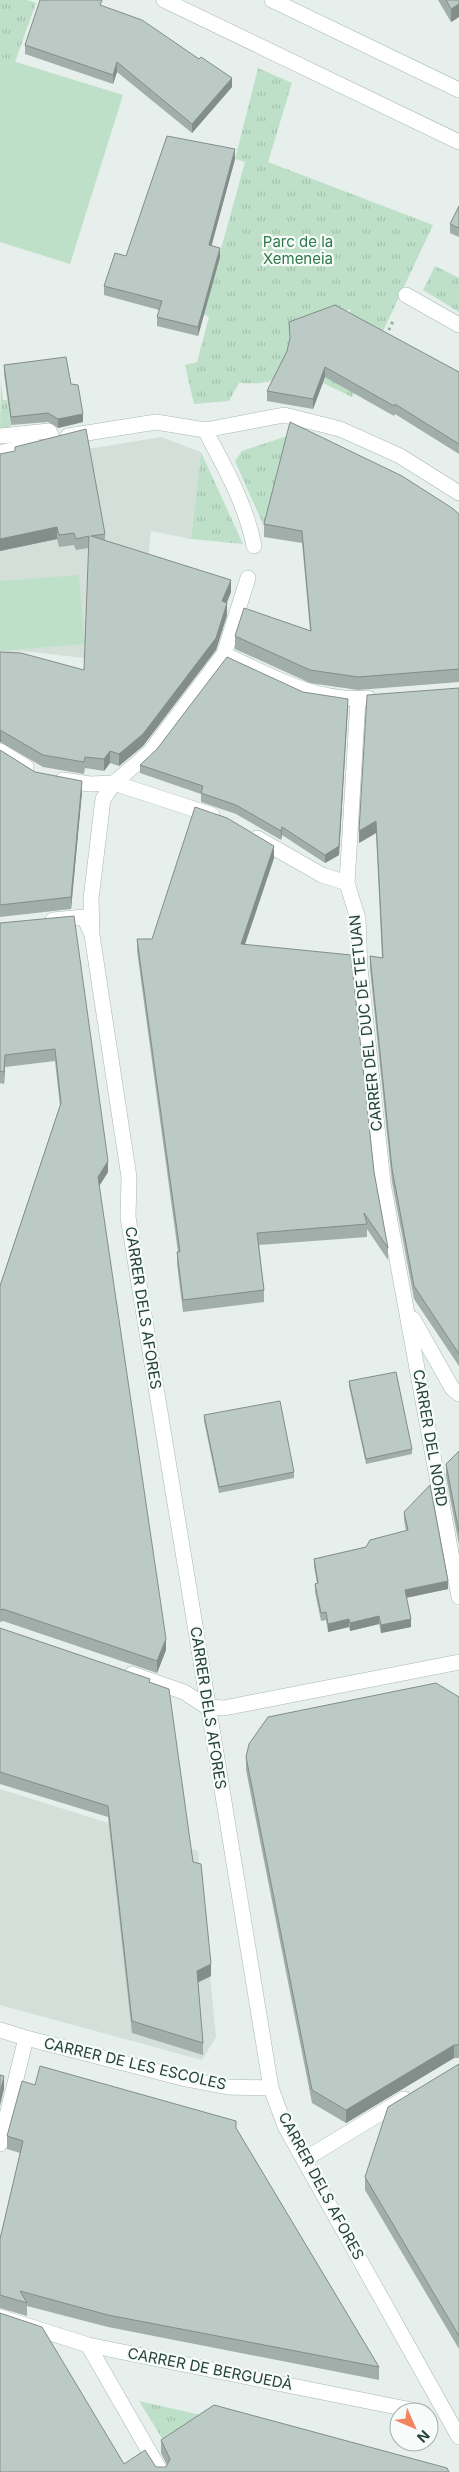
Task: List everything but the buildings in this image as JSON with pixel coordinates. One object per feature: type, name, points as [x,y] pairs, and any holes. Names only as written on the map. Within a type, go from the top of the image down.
[{"type":"street","points":[[164,0],[459,142]]},
{"type":"street","points":[[272,0],[459,90]]},
{"type":"street","points":[[406,295],[459,325]]},
{"type":"street","points":[[0,453],[52,439],[110,428],[156,422],[204,430],[284,415],[340,429],[358,437],[400,456],[459,493]]},
{"type":"street","points":[[204,430],[233,485],[251,531],[254,546]]},
{"type":"street","points":[[0,436],[49,431],[52,439]]},
{"type":"street","points":[[114,783],[150,752],[224,654],[248,578]]},
{"type":"street","points":[[224,654],[307,692],[358,699],[385,697]]},
{"type":"street","name":"CARRER DEL DUC DE TETUAN","points":[[358,699],[347,883],[358,919],[360,968],[383,1183],[407,1309]]},
{"type":"street","points":[[0,751],[44,777],[90,784],[114,783],[223,819]]},
{"type":"street","name":"CARRER DELS AFORES","points":[[114,783],[103,799],[91,899],[92,935],[129,1177],[128,1217],[271,2088],[285,2126],[305,2158],[459,2437]]},
{"type":"street","points":[[246,831],[322,875],[347,883]]},
{"type":"street","points":[[37,922],[84,917],[92,935]]},
{"type":"street","points":[[407,1309],[452,1388],[459,1394]]},
{"type":"street","name":"CARRER DEL NORD","points":[[407,1309],[459,1597]]},
{"type":"street","points":[[120,1670],[184,1692],[207,1707],[224,1708],[459,1662]]},
{"type":"street","name":"CARRER DE LES ESCOLES","points":[[0,2030],[195,2080],[228,2087],[271,2088]]},
{"type":"street","points":[[0,2144],[26,2038]]},
{"type":"street","points":[[305,2158],[418,2090]]},
{"type":"street","name":"CARRER DE BERGUEDÀ","points":[[0,2317],[88,2344],[389,2405]]},
{"type":"street","points":[[88,2344],[161,2472]]},
{"type":"street","points":[[439,2415],[448,2417]]},
{"type":"path","points":[[382,344],[394,319]]},
{"type":"shaded area","points":[[161,437],[201,452],[191,539],[151,531],[145,590],[86,630],[84,658],[22,651],[0,653],[0,481],[88,449]]},
{"type":"shaded area","points":[[0,1789],[198,1851],[216,2037],[202,2060],[0,2005]]},
{"type":"green space","points":[[0,0],[27,0],[36,3],[15,62],[0,57]]},
{"type":"green space","points":[[0,57],[123,95],[70,264],[0,242]]},
{"type":"green space","name":"Parc de la Xemeneia","points":[[258,68],[292,83],[268,162],[433,225],[352,397],[323,383],[351,309],[289,332],[286,362],[274,379],[264,383],[239,383],[229,401],[194,404],[185,365],[197,362],[209,317],[203,314],[245,162],[235,159]]},
{"type":"green space","points":[[435,266],[459,278],[459,312],[423,290]]},
{"type":"green space","points":[[1,380],[3,400],[7,400],[11,427],[0,429]]},
{"type":"green space","points":[[290,435],[266,531],[235,461],[242,451]]},
{"type":"green space","points":[[201,452],[243,544],[191,539]]},
{"type":"green space","points":[[79,575],[85,644],[0,651],[0,581]]},
{"type":"green space","points":[[139,2401],[214,2418],[168,2448]]}]
